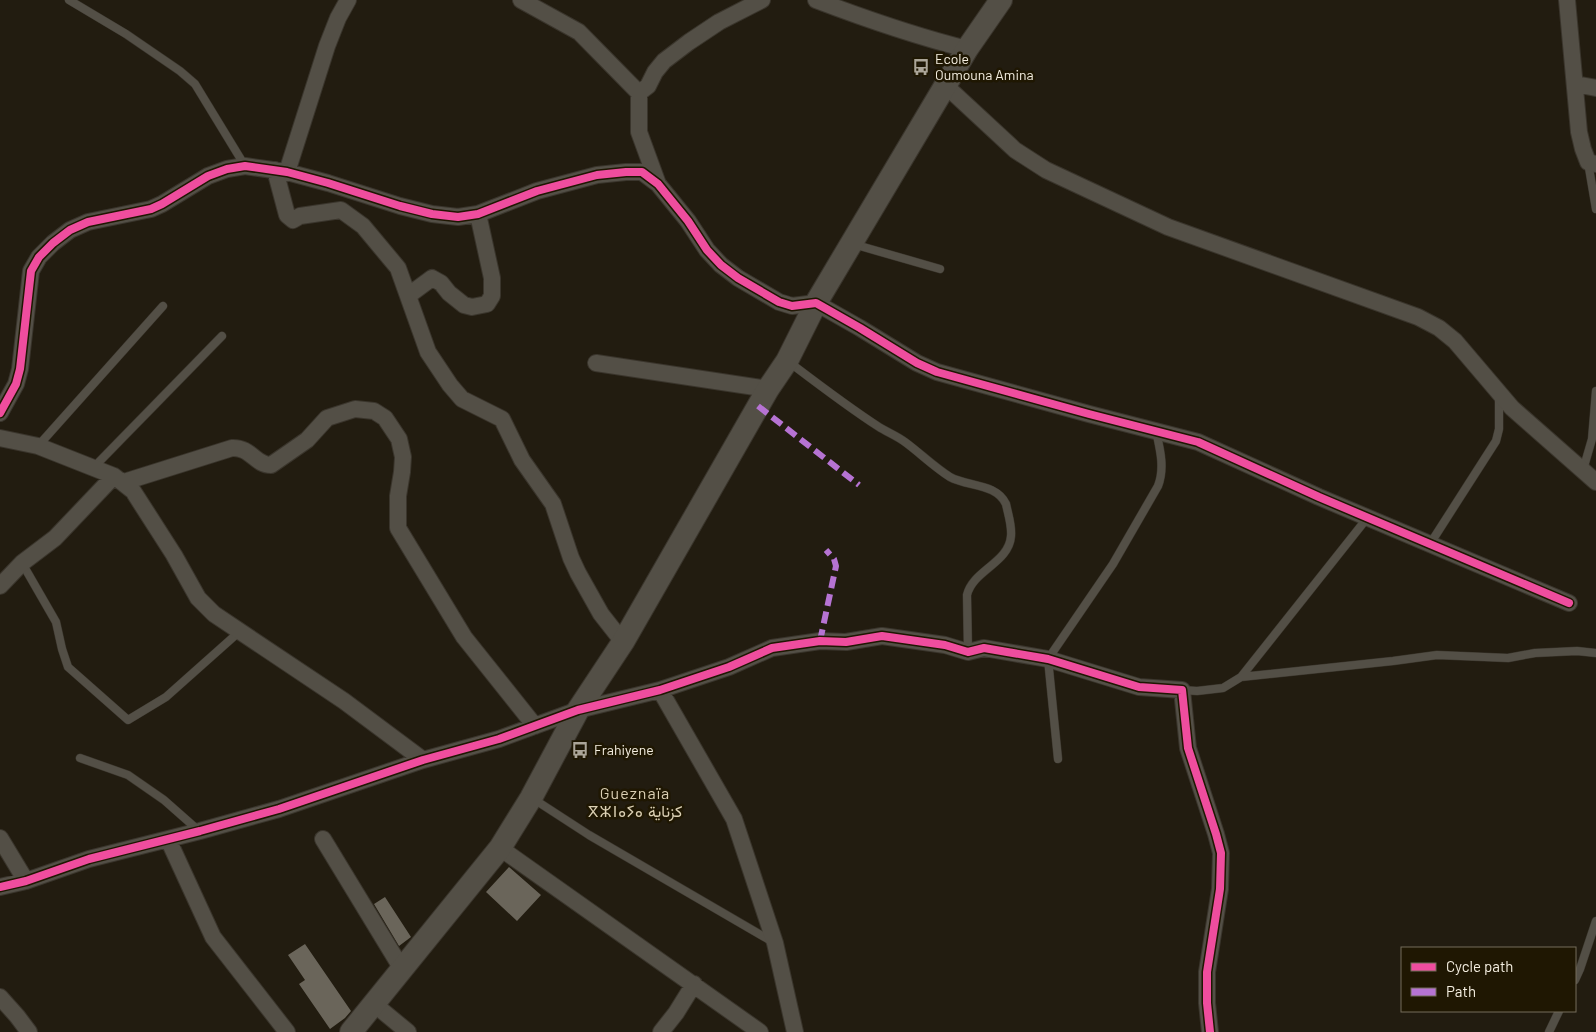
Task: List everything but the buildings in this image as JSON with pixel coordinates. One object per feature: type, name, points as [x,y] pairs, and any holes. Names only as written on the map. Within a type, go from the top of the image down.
[{"type":"street","points":[[348,0],[338,18],[327,46],[281,171],[287,215],[293,220],[300,216],[340,210],[363,226],[398,268],[428,352],[450,385],[462,399],[502,419],[522,460],[553,504],[578,573],[601,614],[623,642]]},
{"type":"street","points":[[521,0],[579,32],[640,93],[639,132],[658,184]]},
{"type":"street","points":[[640,93],[648,86],[655,72],[664,62],[689,42],[719,22],[762,0]]},
{"type":"street","points":[[816,0],[920,37],[967,48]]},
{"type":"street","points":[[350,1032],[500,848],[531,798],[578,710],[623,642],[768,389],[786,361],[816,304],[967,48],[1001,0]]},
{"type":"street","points":[[1567,0],[1579,132],[1582,149],[1592,163]]},
{"type":"street","points":[[1575,84],[1596,88]]},
{"type":"street","points":[[946,86],[1015,150],[1046,170],[1168,227],[1418,317],[1439,328],[1455,341],[1512,408],[1596,482]]},
{"type":"street","points":[[0,413],[16,384],[20,369],[31,271],[39,256],[52,243],[70,230],[88,222],[151,209],[208,176],[227,169],[245,166],[281,171],[432,214],[458,217],[478,214],[537,191],[597,175],[642,172],[658,184],[688,221],[707,250],[721,265],[738,278],[779,302],[792,306],[816,304],[860,328],[916,363],[937,372],[1198,442],[1569,603]]},
{"type":"street","points":[[409,295],[432,278],[441,283],[449,293],[464,305],[472,307],[487,304],[492,296],[492,278],[478,214]]},
{"type":"street","points":[[596,363],[768,389]]},
{"type":"street","points":[[0,586],[22,563],[55,538],[119,479],[232,448],[244,449],[261,463],[270,465],[307,440],[327,418],[355,409],[374,411],[385,418],[399,439],[403,457],[398,496],[398,528],[464,637],[535,726]]},
{"type":"street","points":[[0,438],[38,446],[119,479],[133,491],[174,555],[198,598],[214,614],[344,701],[423,760]]},
{"type":"street","points":[[0,887],[26,881],[89,859],[279,809],[423,760],[499,739],[578,710],[660,690],[728,667],[772,648],[820,641],[846,642],[882,636],[945,645],[968,652],[984,648],[1048,659],[1139,688],[1182,690],[1188,748],[1221,853],[1220,889],[1207,972],[1206,1004],[1210,1032]]},
{"type":"street","points":[[660,690],[734,819],[775,943],[795,1032]]},
{"type":"street","points":[[0,838],[26,881]]},
{"type":"street","points":[[168,839],[213,936],[287,1032]]},
{"type":"street","points":[[323,839],[402,969]]},
{"type":"street","points":[[500,848],[760,1032]]},
{"type":"street","points":[[661,1032],[676,1014],[694,984]]},
{"type":"street","points":[[0,998],[29,1032]]},
{"type":"street","points":[[374,1004],[408,1032]]},
{"type":"lane","points":[[69,0],[126,34],[180,71],[194,84],[245,166]]},
{"type":"lane","points":[[1592,163],[1596,209]]},
{"type":"lane","points":[[852,243],[940,269]]},
{"type":"lane","points":[[38,446],[163,306]]},
{"type":"lane","points":[[93,468],[222,336]]},
{"type":"lane","points":[[786,361],[878,426],[903,440],[948,476],[958,481],[978,485],[996,492],[1004,499],[1011,537],[1008,546],[997,562],[969,586],[967,595],[968,652]]},
{"type":"lane","points":[[1583,470],[1592,439],[1596,391]]},
{"type":"lane","points":[[1430,544],[1496,441],[1499,429],[1499,392]]},
{"type":"lane","points":[[1058,760],[1048,659],[1113,564],[1158,486],[1162,476],[1161,456],[1156,431]]},
{"type":"lane","points":[[1182,690],[1198,691],[1222,688],[1241,677],[1368,517]]},
{"type":"lane","points":[[22,563],[56,622],[68,667],[128,720],[166,697],[240,632]]},
{"type":"lane","points":[[1241,677],[1393,662],[1437,655],[1508,658],[1536,653],[1577,651],[1596,653]]},
{"type":"lane","points":[[80,758],[128,775],[164,800],[200,831]]},
{"type":"lane","points":[[531,798],[589,835],[775,943]]},
{"type":"lane","points":[[1576,978],[1596,921]]},
{"type":"lane","points":[[1549,1032],[1559,1012]]},
{"type":"marked path","points":[[758,406],[859,485]]},
{"type":"marked path","points":[[820,641],[836,566],[834,559],[826,550]]},
{"type":"cycle path","points":[[0,413],[16,384],[20,369],[31,271],[39,257],[70,230],[88,222],[151,209],[208,176],[227,169],[245,166],[287,172],[400,206],[432,214],[458,217],[478,214],[537,191],[597,175],[642,172],[658,184],[688,221],[707,250],[721,265],[738,278],[779,302],[792,306],[816,303],[917,363],[937,372],[1198,442],[1319,497],[1569,603]]},
{"type":"cycle path","points":[[0,887],[26,881],[89,859],[279,809],[423,760],[499,739],[578,710],[660,690],[729,667],[772,648],[820,641],[846,642],[882,636],[945,645],[968,652],[984,648],[1048,659],[1139,687],[1182,690],[1188,748],[1221,853],[1220,889],[1207,972],[1207,1003],[1210,1032]]},
{"type":"place","name":"Ecole Oumouna Amina","points":[[921,67]]},
{"type":"place","name":"Frahiyene","points":[[580,750]]},
{"type":"district","name":"Gueznaïa ⴳⵣⵏⴰⵢⴰ كزناية","points":[[635,802]]}]
